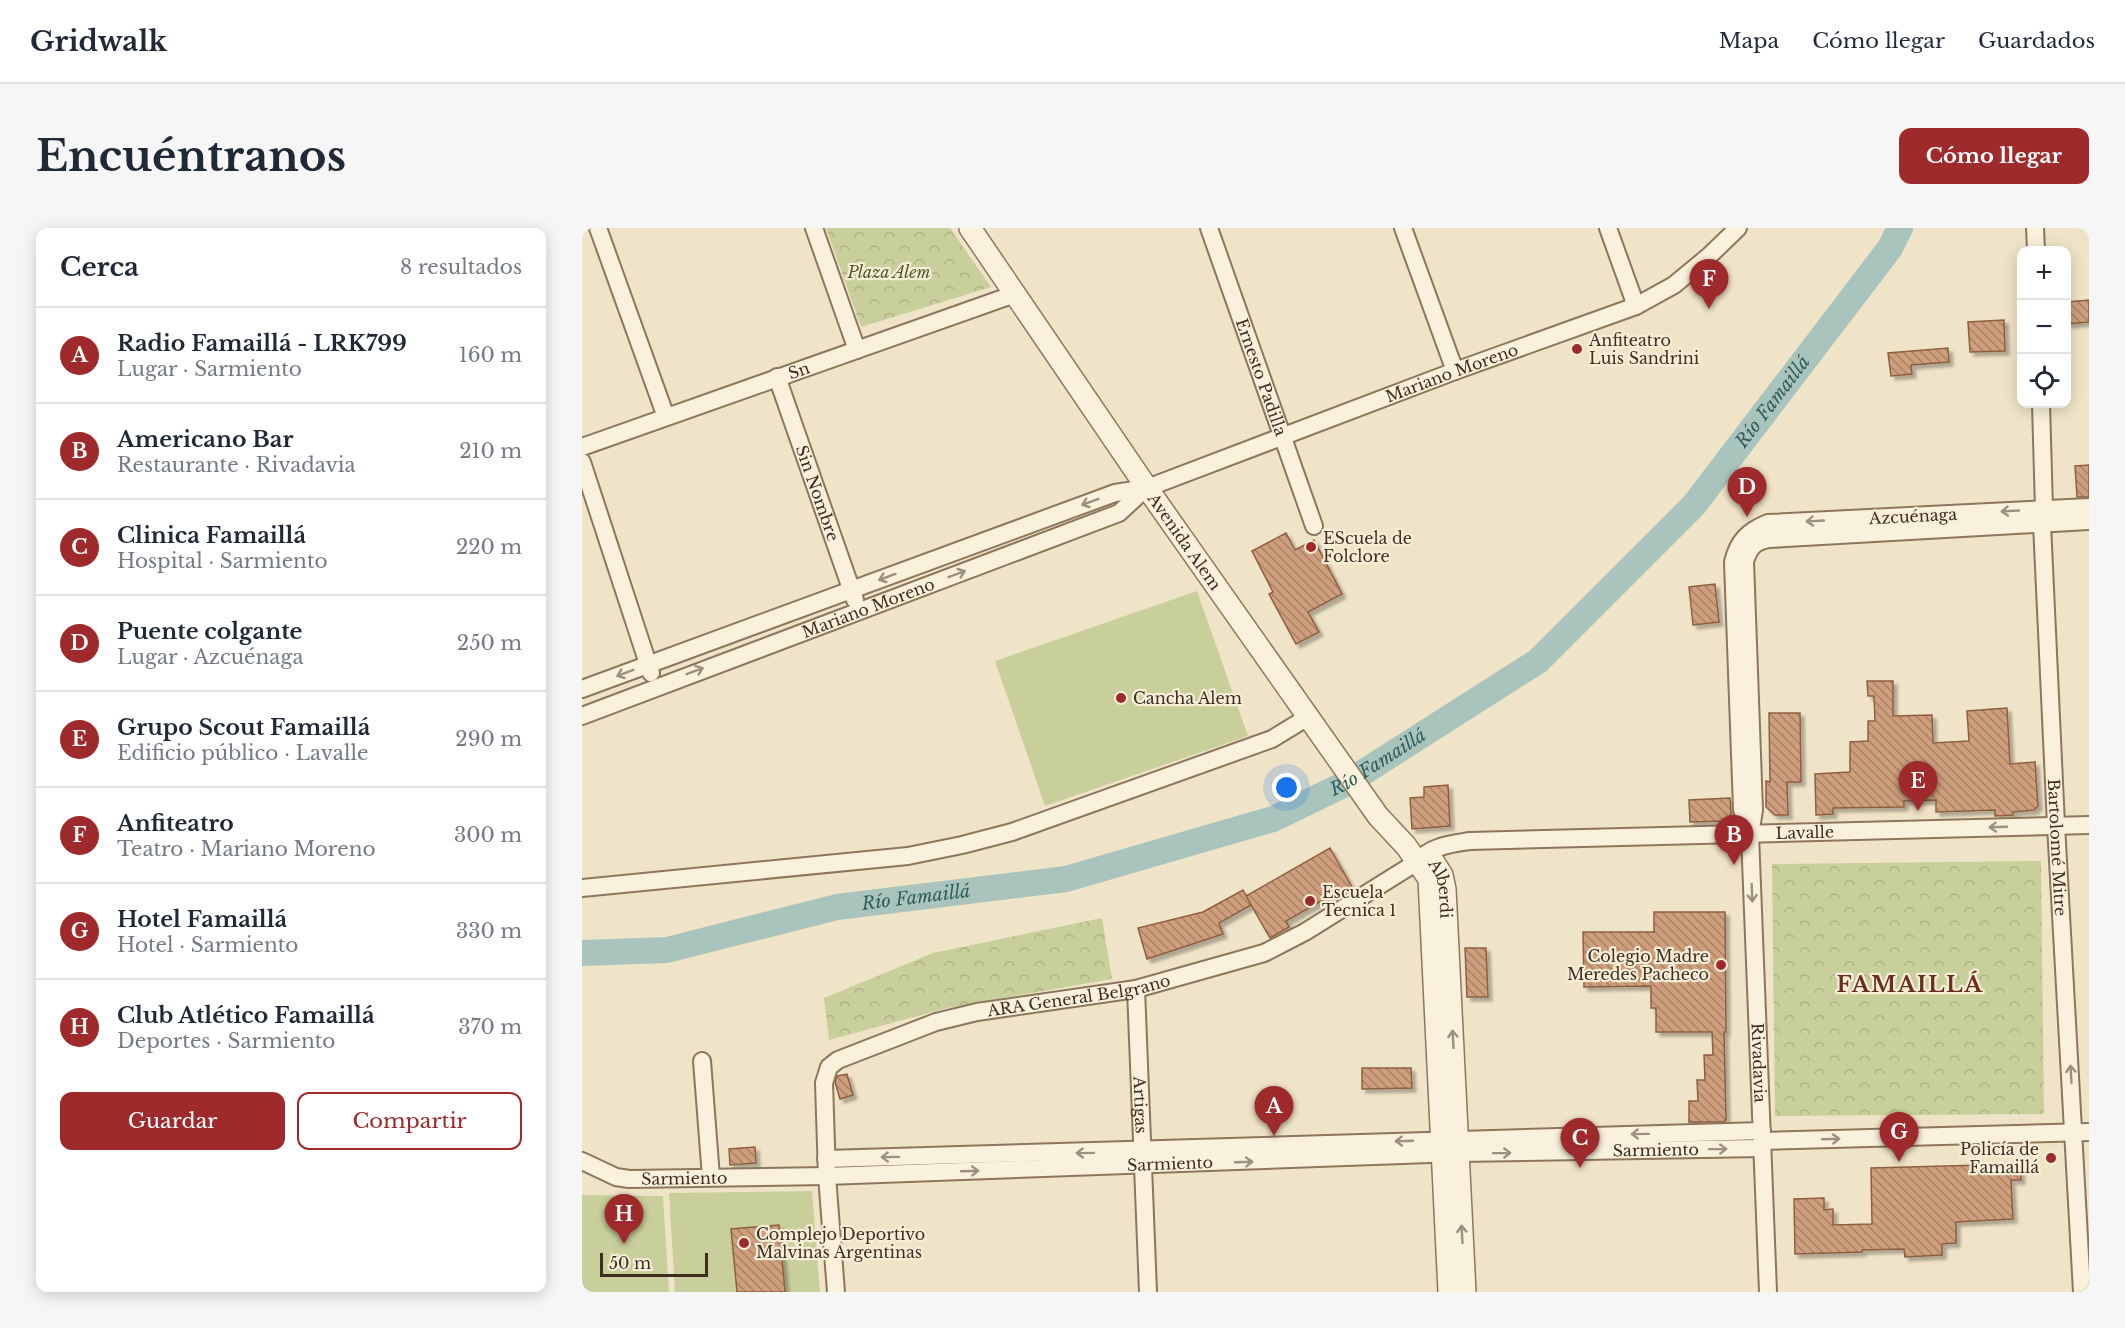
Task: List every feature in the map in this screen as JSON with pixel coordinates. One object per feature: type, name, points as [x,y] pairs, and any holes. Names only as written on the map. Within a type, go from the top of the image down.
[{"type":"street","points":[[598,228],[666,417]]},
{"type":"street","points":[[814,228],[857,350]]},
{"type":"street","name":"Avenida Alem","points":[[970,228],[1147,488],[1311,722],[1378,816],[1416,854]]},
{"type":"street","name":"Ernesto Padilla","points":[[1209,228],[1314,526]]},
{"type":"street","points":[[1403,228],[1455,371]]},
{"type":"street","points":[[1608,228],[1636,306]]},
{"type":"street","name":"Mariano Moreno","points":[[582,689],[1115,493],[1147,488],[1455,371],[1636,306],[1674,285],[1738,228]]},
{"type":"street","points":[[2035,228],[2036,246]]},
{"type":"street","name":"Sn","points":[[582,447],[1015,294]]},
{"type":"street","name":"Sin Nombre","points":[[777,377],[858,610]]},
{"type":"street","name":"Bartolomé Mitre","points":[[2041,408],[2043,516],[2056,825],[2082,1132],[2082,1292]]},
{"type":"street","points":[[582,462],[656,686]]},
{"type":"street","name":"Mariano Moreno","points":[[582,716],[656,686],[1119,513],[1147,488]]},
{"type":"street","name":"Azcuénaga","points":[[1747,543],[1769,539],[2043,516],[2089,507]]},
{"type":"street","name":"Azcuénaga","points":[[2043,516],[2089,521]]},
{"type":"street","name":"Rivadavia","points":[[1747,543],[1745,561],[1754,810],[1750,835],[1765,1140],[1768,1292]]},
{"type":"street","points":[[582,888],[908,856],[962,845],[1012,832],[1272,739],[1311,722]]},
{"type":"street","name":"Lavalle","points":[[1416,854],[1470,841],[2089,825]]},
{"type":"street","name":"ARA General Belgrano","points":[[836,1292],[827,1167],[824,1083],[829,1067],[838,1060],[917,1029],[957,1017],[977,1012],[1136,989],[1264,953],[1305,932],[1416,854]]},
{"type":"street","name":"Alberdi","points":[[1416,854],[1429,879],[1431,895],[1450,1146],[1465,1292]]},
{"type":"street","name":"Artigas","points":[[1136,989],[1148,1292]]},
{"type":"street","points":[[702,1061],[711,1177]]},
{"type":"street","name":"Sarmiento","points":[[582,1161],[616,1177],[629,1179],[711,1177],[827,1167],[1144,1159],[1450,1146],[2082,1132]]},
{"type":"street","name":"Rivadavia","points":[[1765,1140],[1779,1292]]},
{"type":"street","name":"Alberdi","points":[[1449,1292],[1450,1146]]},
{"type":"green space","name":"Plaza Alem","points":[[826,228],[950,228],[991,287],[861,327]]},
{"type":"green space","name":"Cancha Alem","points":[[1197,591],[1248,736],[1045,806],[995,661]]},
{"type":"green space","points":[[2041,861],[2044,1114],[1775,1116],[1772,864]]},
{"type":"green space","points":[[1102,918],[1112,979],[947,1008],[829,1040],[824,998],[933,953]]},
{"type":"green space","name":"Complejo Deportivo Malvinas Argentinas","points":[[812,1191],[820,1292],[675,1292],[669,1193]]},
{"type":"green space","points":[[582,1195],[663,1196],[669,1292],[582,1292]]},
{"type":"building","points":[[2089,300],[2089,322],[2071,324],[2071,302]]},
{"type":"building","points":[[2004,320],[2005,351],[1970,352],[1968,322]]},
{"type":"building","points":[[1948,348],[1949,362],[1911,365],[1912,374],[1891,376],[1888,353]]},
{"type":"building","points":[[2089,465],[2089,497],[2077,497],[2075,466]]},
{"type":"building","points":[[1286,533],[1295,550],[1314,540],[1342,594],[1308,612],[1319,632],[1296,644],[1269,594],[1273,592],[1252,551]]},
{"type":"building","points":[[1715,584],[1719,622],[1693,625],[1689,587]]},
{"type":"building","points":[[1867,681],[1893,681],[1893,716],[1932,715],[1933,743],[1969,741],[1967,711],[2007,708],[2010,764],[2035,762],[2038,806],[2034,810],[2013,812],[2013,815],[1995,816],[1995,810],[1936,812],[1936,800],[1904,801],[1904,807],[1833,808],[1833,814],[1816,815],[1815,774],[1850,772],[1850,742],[1868,741],[1868,721],[1875,721],[1874,696],[1868,696]]},
{"type":"building","points":[[1769,713],[1800,713],[1801,782],[1787,782],[1788,815],[1775,815],[1766,807],[1766,781],[1770,782]]},
{"type":"building","points":[[1448,785],[1450,826],[1412,829],[1410,798],[1424,797],[1424,787]]},
{"type":"building","points":[[1730,798],[1731,814],[1726,821],[1690,822],[1689,800]]},
{"type":"building","points":[[1330,848],[1353,889],[1339,897],[1337,892],[1286,921],[1289,927],[1270,938],[1246,896]]},
{"type":"building","points":[[1243,890],[1251,905],[1219,923],[1223,934],[1147,959],[1138,928],[1203,912]]},
{"type":"building","points":[[1654,912],[1725,912],[1726,1119],[1724,1122],[1689,1122],[1689,1101],[1698,1101],[1697,1080],[1705,1080],[1704,1055],[1713,1055],[1712,1032],[1656,1032],[1656,1008],[1651,1008],[1651,986],[1584,987],[1583,932],[1654,932]]},
{"type":"building","points":[[1465,948],[1486,948],[1488,997],[1467,997]]},
{"type":"building","points":[[1362,1068],[1411,1068],[1412,1088],[1362,1089]]},
{"type":"building","points":[[847,1074],[853,1095],[840,1099],[835,1082],[837,1076]]},
{"type":"building","points":[[755,1147],[756,1163],[730,1165],[729,1149]]},
{"type":"building","points":[[2020,1164],[2021,1180],[2011,1180],[2013,1219],[1956,1222],[1956,1243],[1942,1244],[1942,1255],[1905,1257],[1904,1249],[1795,1254],[1794,1199],[1824,1198],[1824,1210],[1833,1209],[1833,1225],[1872,1224],[1871,1168]]},
{"type":"building","points":[[779,1225],[785,1292],[737,1292],[731,1229]]},
{"type":"waterway","name":"Río Famaillá","points":[[582,953],[667,950],[837,907],[1066,879],[1273,819],[1345,784],[1538,661],[1694,505],[1890,248],[1900,228]]},
{"type":"place","name":"Anfiteatro","points":[[1709,309]]},
{"type":"place","name":"Anfiteatro Luis Sandrini","points":[[1577,349]]},
{"type":"place","name":"Puente colgante","points":[[1747,517]]},
{"type":"place","name":"EScuela de Folclore","points":[[1311,547]]},
{"type":"place","name":"Cancha Alem","points":[[1121,698]]},
{"type":"place","name":"Grupo Scout Famaillá","points":[[1918,811]]},
{"type":"place","name":"Americano Bar","points":[[1734,865]]},
{"type":"place","name":"Escuela Tecnica 1","points":[[1310,901]]},
{"type":"place","name":"Colegio Madre Meredes Pacheco","points":[[1721,965]]},
{"type":"place","name":"Radio Famaillá - LRK799","points":[[1274,1136]]},
{"type":"place","name":"Policía de Famaillá","points":[[2051,1158]]},
{"type":"place","name":"Hotel Famaillá","points":[[1899,1162]]},
{"type":"place","name":"Clinica Famaillá","points":[[1580,1168]]},
{"type":"place","name":"Complejo Deportivo Malvinas Argentinas","points":[[744,1243]]},
{"type":"place","name":"Club Atlético Famaillá","points":[[624,1244]]},
{"type":"district","name":"FAMAILLÁ","points":[[1910,984]]}]
